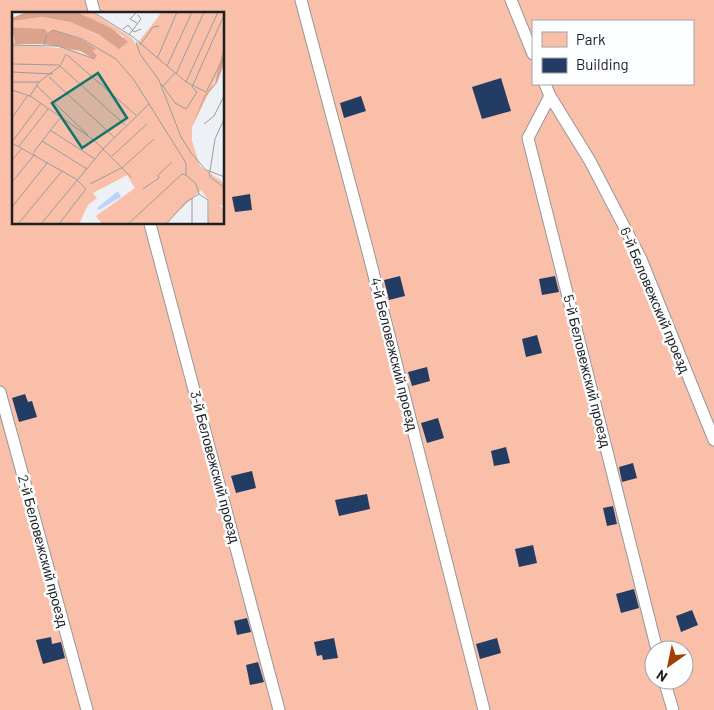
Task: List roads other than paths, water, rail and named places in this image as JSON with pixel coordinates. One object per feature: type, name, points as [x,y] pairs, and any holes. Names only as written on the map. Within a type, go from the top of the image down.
[{"type":"lane","name":"4-й Беловежский проезд","points":[[301,0],[370,257],[484,710]]},
{"type":"lane","points":[[511,0],[532,52]]},
{"type":"lane","name":"6-й Беловежский проезд","points":[[545,85],[550,96],[590,161],[641,259],[714,440]]},
{"type":"lane","name":"5-й Беловежский проезд","points":[[550,96],[528,138],[654,640]]},
{"type":"lane","name":"3-й Беловежский проезд","points":[[150,225],[279,710]]},
{"type":"lane","name":"2-й Беловежский проезд","points":[[0,392],[87,710]]},
{"type":"lane","points":[[667,690],[673,710]]}]
